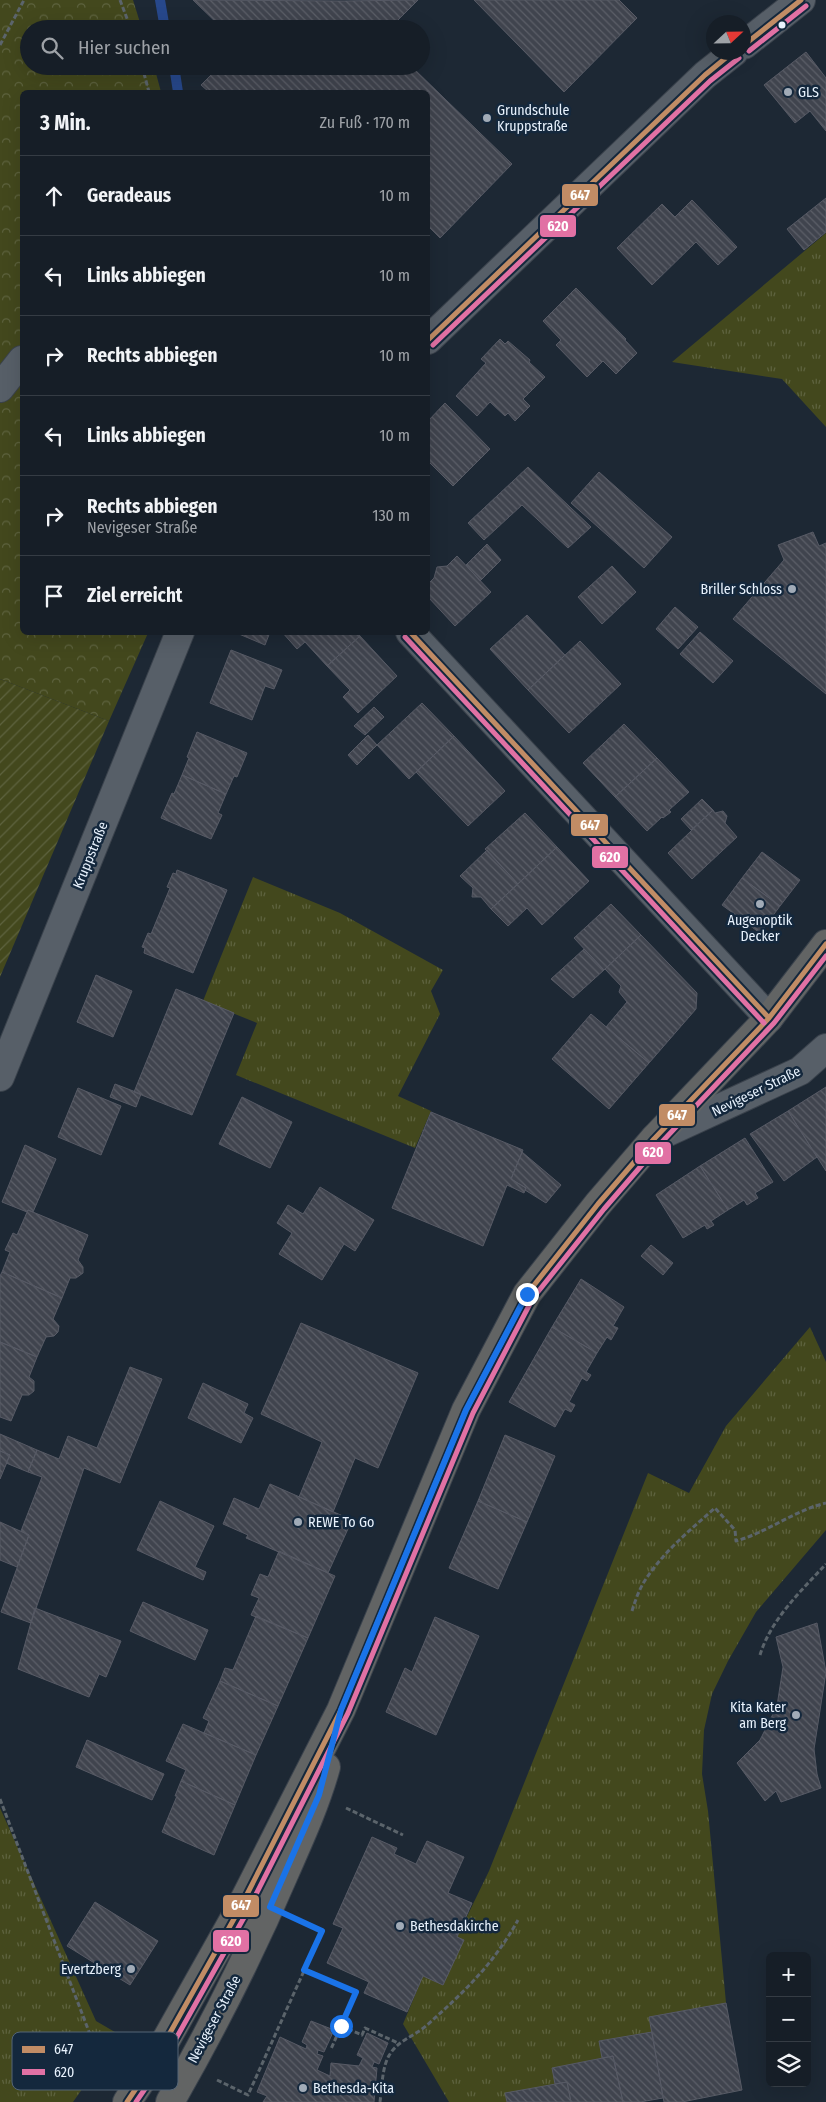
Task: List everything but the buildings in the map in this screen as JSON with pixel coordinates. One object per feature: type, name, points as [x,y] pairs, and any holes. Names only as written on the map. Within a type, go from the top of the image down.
[{"type":"main road","name":"Nevigeser Straße","points":[[170,2032],[239,1910],[341,1710],[466,1410],[527,1294],[598,1204],[654,1139],[769,1018],[826,944]]},
{"type":"main road","name":"Nevigeser Straße","points":[[178,2087],[240,1969],[270,1907],[319,1795],[341,1710]]},
{"type":"main road","name":"Nevigeser Straße","points":[[127,2102],[135,2090]]},
{"type":"main road","name":"Nevigeser Straße","points":[[170,2102],[176,2090]]},
{"type":"street","points":[[751,39],[801,0]]},
{"type":"street","points":[[430,338],[705,74],[723,60]]},
{"type":"street","points":[[0,388],[20,363]]},
{"type":"street","name":"Kruppstraße","points":[[0,1077],[179,635]]},
{"type":"street","points":[[413,635],[769,1018]]},
{"type":"street","name":"Nevigeser Straße","points":[[654,1139],[800,1071],[826,1048]]},
{"type":"path","points":[[0,45],[24,0]]},
{"type":"path","points":[[120,0],[128,20]]},
{"type":"path","points":[[144,75],[148,90]]},
{"type":"path","points":[[632,1611],[644,1582],[654,1569],[683,1537],[714,1508],[735,1530],[736,1541],[766,1530],[808,1508],[826,1503]]},
{"type":"path","points":[[760,1655],[764,1641],[782,1613],[826,1564]]},
{"type":"path","points":[[319,1795],[403,1835]]},
{"type":"path","points":[[0,1799],[89,2032]]},
{"type":"path","points":[[248,2095],[322,1931],[270,1907]]},
{"type":"path","points":[[380,2102],[386,2061],[398,2044],[422,2029],[475,1982],[508,1938],[518,1920]]},
{"type":"path","points":[[304,1970],[356,1992],[331,2049]]},
{"type":"path","points":[[341,2026],[362,2035],[365,2028],[398,2044]]},
{"type":"green space","points":[[0,0],[133,0],[139,20],[20,20],[20,75],[156,75],[160,90],[20,90],[20,635],[147,635],[109,721],[0,679]]},
{"type":"green space","points":[[826,233],[826,427],[782,379],[672,362]]},
{"type":"green space","points":[[0,679],[109,721],[0,977]]},
{"type":"green space","points":[[253,877],[340,913],[443,970],[431,991],[440,1014],[398,1096],[431,1111],[415,1148],[236,1075],[257,1023],[203,1001]]},
{"type":"green space","points":[[810,1327],[826,1362],[826,1530],[756,1612],[728,1661],[712,1694],[704,1730],[702,1774],[708,1811],[726,2003],[649,2017],[652,2032],[599,2041],[602,2058],[553,2068],[555,2084],[506,2094],[507,2102],[449,2102],[403,2024],[423,1976],[443,1985],[463,1940],[457,1937],[489,1871],[648,1473],[689,1493],[726,1426]]},
{"type":"green space","points":[[0,1808],[96,2021],[115,2032],[12,2032],[12,2090],[81,2090],[73,2102],[0,2102]]},
{"type":"waterway","points":[[160,0],[163,20]]},
{"type":"waterway","points":[[175,75],[178,90]]},
{"type":"transit line","name":"647","points":[[751,39],[801,0]]},
{"type":"transit line","name":"620","points":[[751,49],[806,6]]},
{"type":"transit line","name":"647","points":[[430,338],[705,75],[723,60]]},
{"type":"transit line","name":"620","points":[[433,345],[710,81],[736,60]]},
{"type":"transit line","name":"647","points":[[413,635],[769,1018]]},
{"type":"transit line","name":"620","points":[[405,637],[764,1023]]},
{"type":"transit line","name":"647","points":[[170,2032],[239,1910],[341,1710],[466,1410],[527,1294],[598,1204],[654,1139],[769,1018],[826,944]]},
{"type":"transit line","name":"620","points":[[178,2035],[246,1914],[348,1713],[473,1413],[533,1298],[604,1209],[660,1144],[774,1023],[826,956]]},
{"type":"transit line","name":"647","points":[[127,2102],[135,2090]]},
{"type":"transit line","name":"620","points":[[136,2102],[144,2090]]},
{"type":"place","name":"GLS","points":[[788,92]]},
{"type":"place","name":"Grundschule Kruppstraße","points":[[487,118]]},
{"type":"place","name":"Briller Schloss","points":[[792,589]]},
{"type":"place","name":"Augenoptik Decker","points":[[760,904]]},
{"type":"place","name":"REWE To Go","points":[[298,1522]]},
{"type":"place","name":"Kita Kater am Berg","points":[[796,1715]]},
{"type":"place","name":"Bethesdakirche","points":[[400,1926]]},
{"type":"place","name":"Evertzberg","points":[[131,1969]]},
{"type":"place","name":"Bethesda-Kita","points":[[303,2088]]},
{"type":"route","points":[[341,2026],[356,1992],[304,1970],[322,1931],[270,1907],[319,1795],[341,1710],[466,1410],[527,1294]]}]
